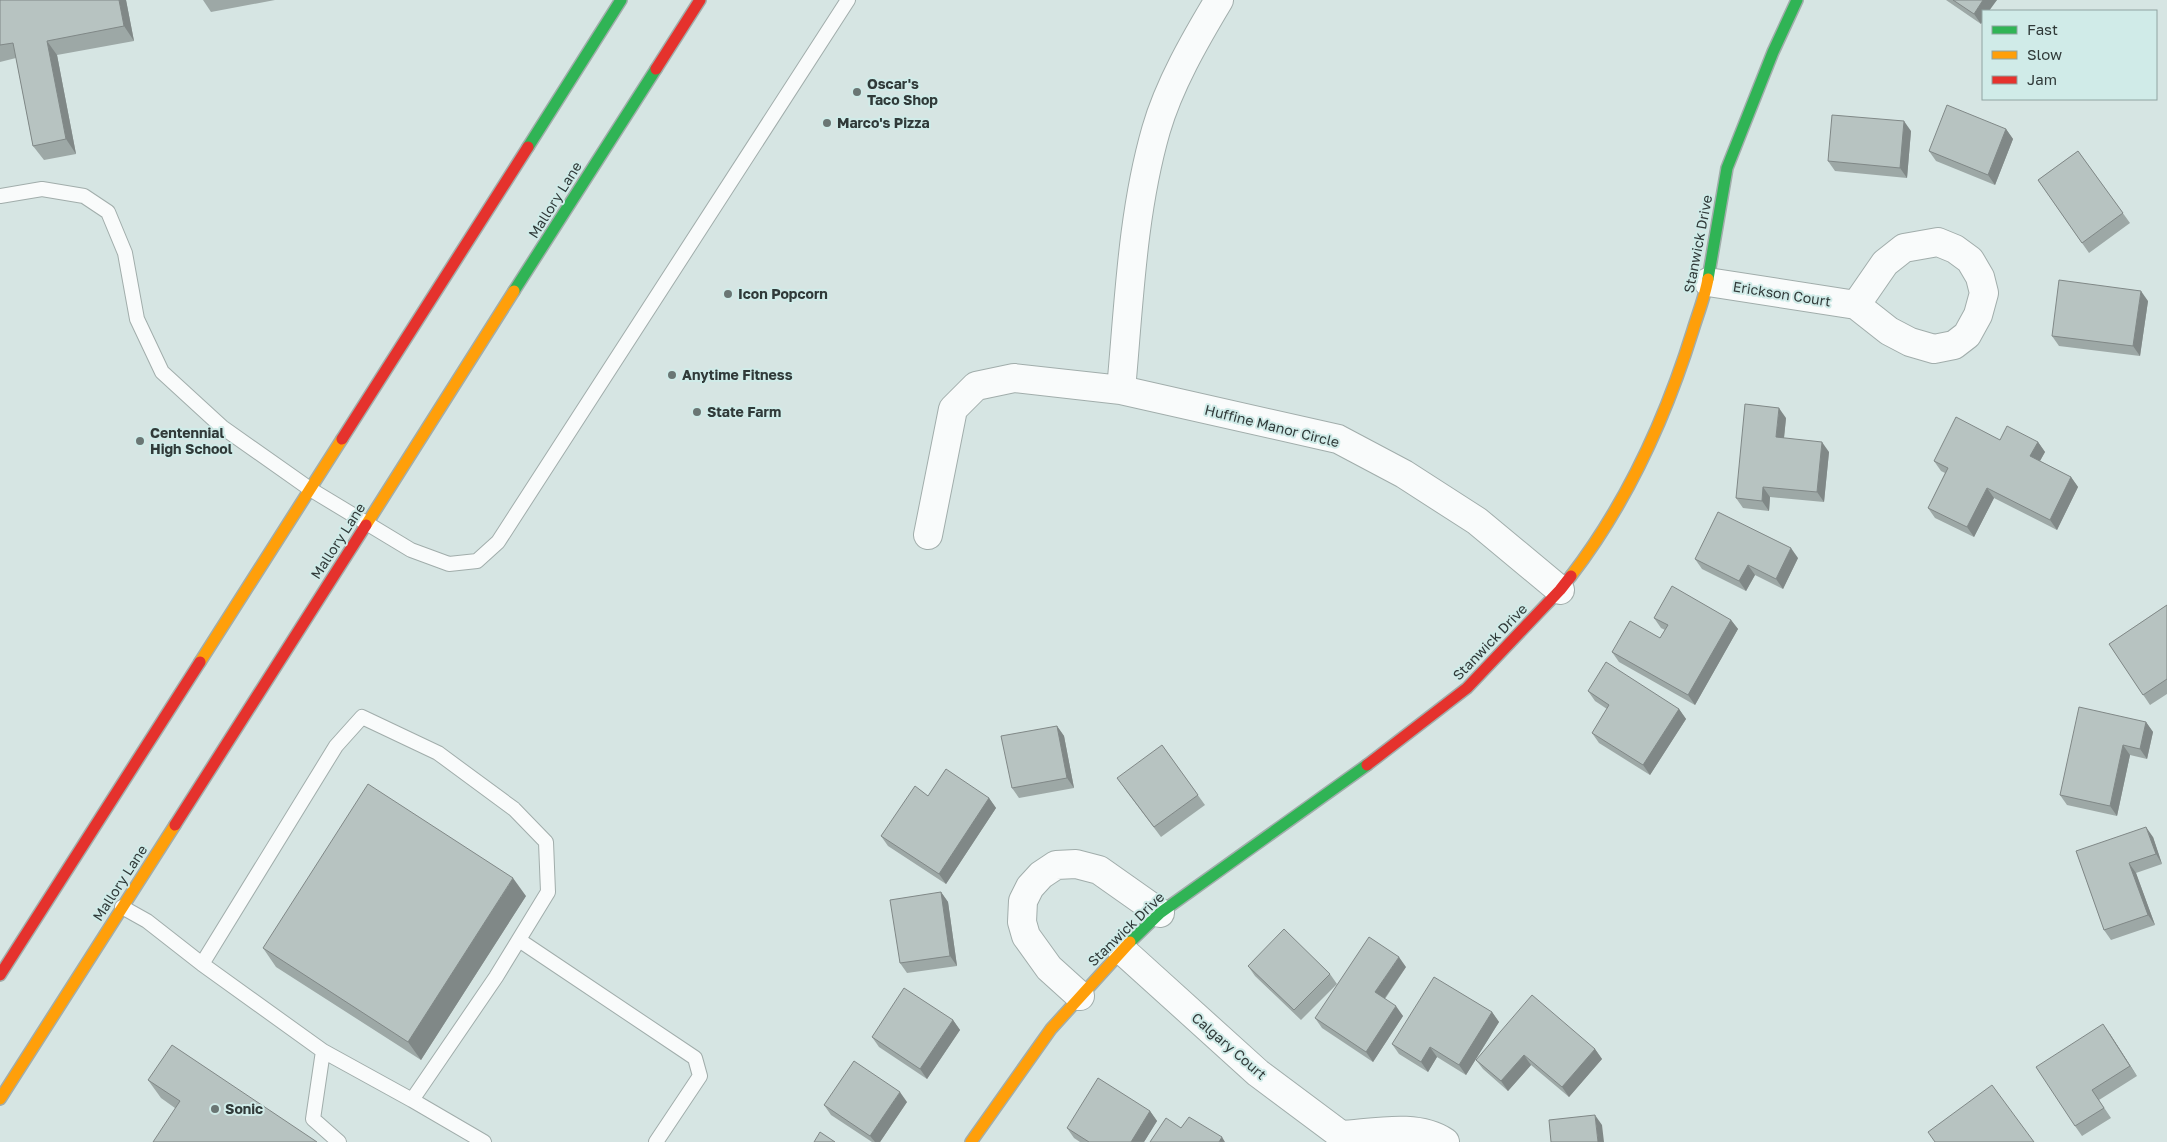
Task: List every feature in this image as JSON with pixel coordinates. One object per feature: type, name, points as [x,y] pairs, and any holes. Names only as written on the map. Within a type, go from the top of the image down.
[{"type":"main road","points":[[0,974],[622,0]]},
{"type":"main road","name":"Mallory Lane","points":[[0,1099],[700,0]]},
{"type":"main road","name":"Stanwick Drive","points":[[971,1142],[1051,1029],[1122,950],[1160,913],[1366,766],[1467,688],[1560,590],[1594,546],[1642,461],[1680,372],[1708,282],[1727,168],[1773,52],[1797,0]]},
{"type":"street","points":[[1121,390],[1132,265],[1143,180],[1156,128],[1188,53],[1219,0]]},
{"type":"street","points":[[1938,242],[1955,249],[1970,260],[1980,277],[1984,293],[1978,315],[1967,335],[1954,345],[1934,349],[1910,342],[1890,331],[1856,305],[1885,263],[1904,248],[1938,242]]},
{"type":"street","name":"Erickson Court","points":[[1708,282],[1856,305]]},
{"type":"street","name":"Huffine Manor Circle","points":[[928,535],[953,409],[976,386],[1014,378],[1121,390],[1338,439],[1404,474],[1476,521],[1560,590]]},
{"type":"street","points":[[1080,996],[1049,968],[1026,936],[1022,922],[1023,900],[1030,887],[1041,875],[1056,865],[1076,864],[1099,870],[1160,913]]},
{"type":"street","name":"Calgary Court","points":[[1122,950],[1258,1074],[1343,1139]]},
{"type":"street","points":[[1343,1139],[1416,1132],[1435,1136],[1445,1142]]},
{"type":"lane","points":[[0,196],[42,189],[84,196],[108,212],[124,253],[137,319],[162,372],[222,427],[310,489],[411,550],[449,564],[477,561],[498,542],[848,0]]},
{"type":"lane","points":[[202,964],[336,746],[362,717],[438,753],[514,809],[546,842],[548,892],[519,940],[412,1100]]},
{"type":"lane","points":[[122,907],[147,921],[202,964],[322,1051],[484,1142]]},
{"type":"lane","points":[[519,940],[695,1058],[700,1076],[656,1142]]},
{"type":"lane","points":[[322,1051],[313,1119],[339,1142]]},
{"type":"building","points":[[0,0],[119,0],[124,26],[47,41],[66,139],[33,146],[13,43],[0,45]]},
{"type":"building","points":[[1953,0],[1983,0],[1974,14]]},
{"type":"building","points":[[1947,105],[2006,129],[1988,175],[1929,151]]},
{"type":"building","points":[[1832,115],[1904,121],[1900,168],[1828,161]]},
{"type":"building","points":[[2078,151],[2123,213],[2082,243],[2038,180]]},
{"type":"building","points":[[2059,280],[2141,291],[2133,346],[2052,336]]},
{"type":"building","points":[[1745,404],[1779,408],[1776,437],[1822,442],[1817,492],[1763,487],[1762,501],[1736,498]]},
{"type":"building","points":[[1956,417],[2000,440],[2007,426],[2038,442],[2030,456],[2071,477],[2050,520],[1987,488],[1967,527],[1928,508],[1948,468],[1934,461]]},
{"type":"building","points":[[1718,512],[1791,548],[1776,579],[1748,565],[1739,581],[1695,559]]},
{"type":"building","points":[[1672,586],[1731,620],[1688,695],[1612,652],[1630,621],[1660,638],[1668,625],[1654,618]]},
{"type":"building","points":[[2167,605],[2167,679],[2143,695],[2109,644]]},
{"type":"building","points":[[1606,662],[1679,709],[1643,765],[1592,733],[1609,705],[1588,691]]},
{"type":"building","points":[[2079,707],[2146,722],[2140,749],[2123,745],[2110,806],[2060,795]]},
{"type":"building","points":[[1057,726],[1067,778],[1012,788],[1001,736]]},
{"type":"building","points":[[1162,745],[1198,795],[1154,827],[1117,778]]},
{"type":"building","points":[[946,769],[989,798],[939,874],[881,836],[915,786],[928,796]]},
{"type":"building","points":[[368,784],[513,878],[408,1042],[263,948]]},
{"type":"building","points":[[2146,827],[2156,854],[2129,863],[2148,915],[2104,930],[2076,851]]},
{"type":"building","points":[[941,892],[950,956],[900,963],[890,900]]},
{"type":"building","points":[[1284,929],[1330,974],[1294,1010],[1248,966]]},
{"type":"building","points":[[1369,937],[1399,957],[1375,992],[1396,1006],[1366,1052],[1315,1018]]},
{"type":"building","points":[[1434,977],[1492,1012],[1459,1065],[1430,1047],[1421,1062],[1392,1044]]},
{"type":"building","points":[[904,988],[953,1020],[920,1069],[872,1037]]},
{"type":"building","points":[[1532,995],[1595,1049],[1562,1087],[1524,1055],[1501,1081],[1476,1060]]},
{"type":"building","points":[[2103,1024],[2130,1066],[2092,1090],[2104,1108],[2075,1126],[2036,1067]]},
{"type":"building","name":"Sonic","points":[[172,1045],[317,1142],[153,1142],[180,1101],[148,1080]]},
{"type":"building","points":[[854,1061],[900,1092],[870,1136],[824,1105]]},
{"type":"building","points":[[1098,1078],[1150,1111],[1131,1142],[1089,1142],[1067,1128]]},
{"type":"building","points":[[1992,1085],[2034,1142],[1935,1142],[1928,1132]]},
{"type":"building","points":[[1595,1115],[1598,1142],[1551,1142],[1549,1120]]},
{"type":"building","points":[[1189,1117],[1222,1137],[1219,1142],[1150,1142],[1166,1118],[1181,1128]]},
{"type":"building","points":[[820,1132],[835,1142],[814,1142]]},
{"type":"traffic: fast","points":[[528,147],[621,0]]},
{"type":"traffic: fast","points":[[1708,279],[1727,168],[1773,52],[1797,0]]},
{"type":"traffic: fast","points":[[514,291],[656,69]]},
{"type":"traffic: fast","points":[[1130,942],[1160,913],[1367,765]]},
{"type":"traffic: slow","points":[[1571,576],[1610,519],[1643,458],[1682,363],[1708,279]]},
{"type":"traffic: slow","points":[[366,525],[514,291]]},
{"type":"traffic: slow","points":[[200,662],[342,439]]},
{"type":"traffic: slow","points":[[0,1099],[175,825]]},
{"type":"traffic: slow","points":[[971,1142],[1051,1029],[1130,942]]},
{"type":"traffic: jam","points":[[656,69],[700,0]]},
{"type":"traffic: jam","points":[[342,439],[528,147]]},
{"type":"traffic: jam","points":[[175,825],[366,525]]},
{"type":"traffic: jam","points":[[1367,765],[1467,688],[1571,576]]},
{"type":"traffic: jam","points":[[0,975],[200,662]]},
{"type":"place","name":"Oscar's Taco Shop","points":[[857,92]]},
{"type":"place","name":"Marco's Pizza","points":[[827,123]]},
{"type":"place","name":"Icon Popcorn","points":[[728,294]]},
{"type":"place","name":"Anytime Fitness","points":[[672,375]]},
{"type":"place","name":"State Farm","points":[[697,412]]},
{"type":"place","name":"Centennial High School","points":[[140,441]]},
{"type":"place","name":"Sonic","points":[[215,1109]]}]
